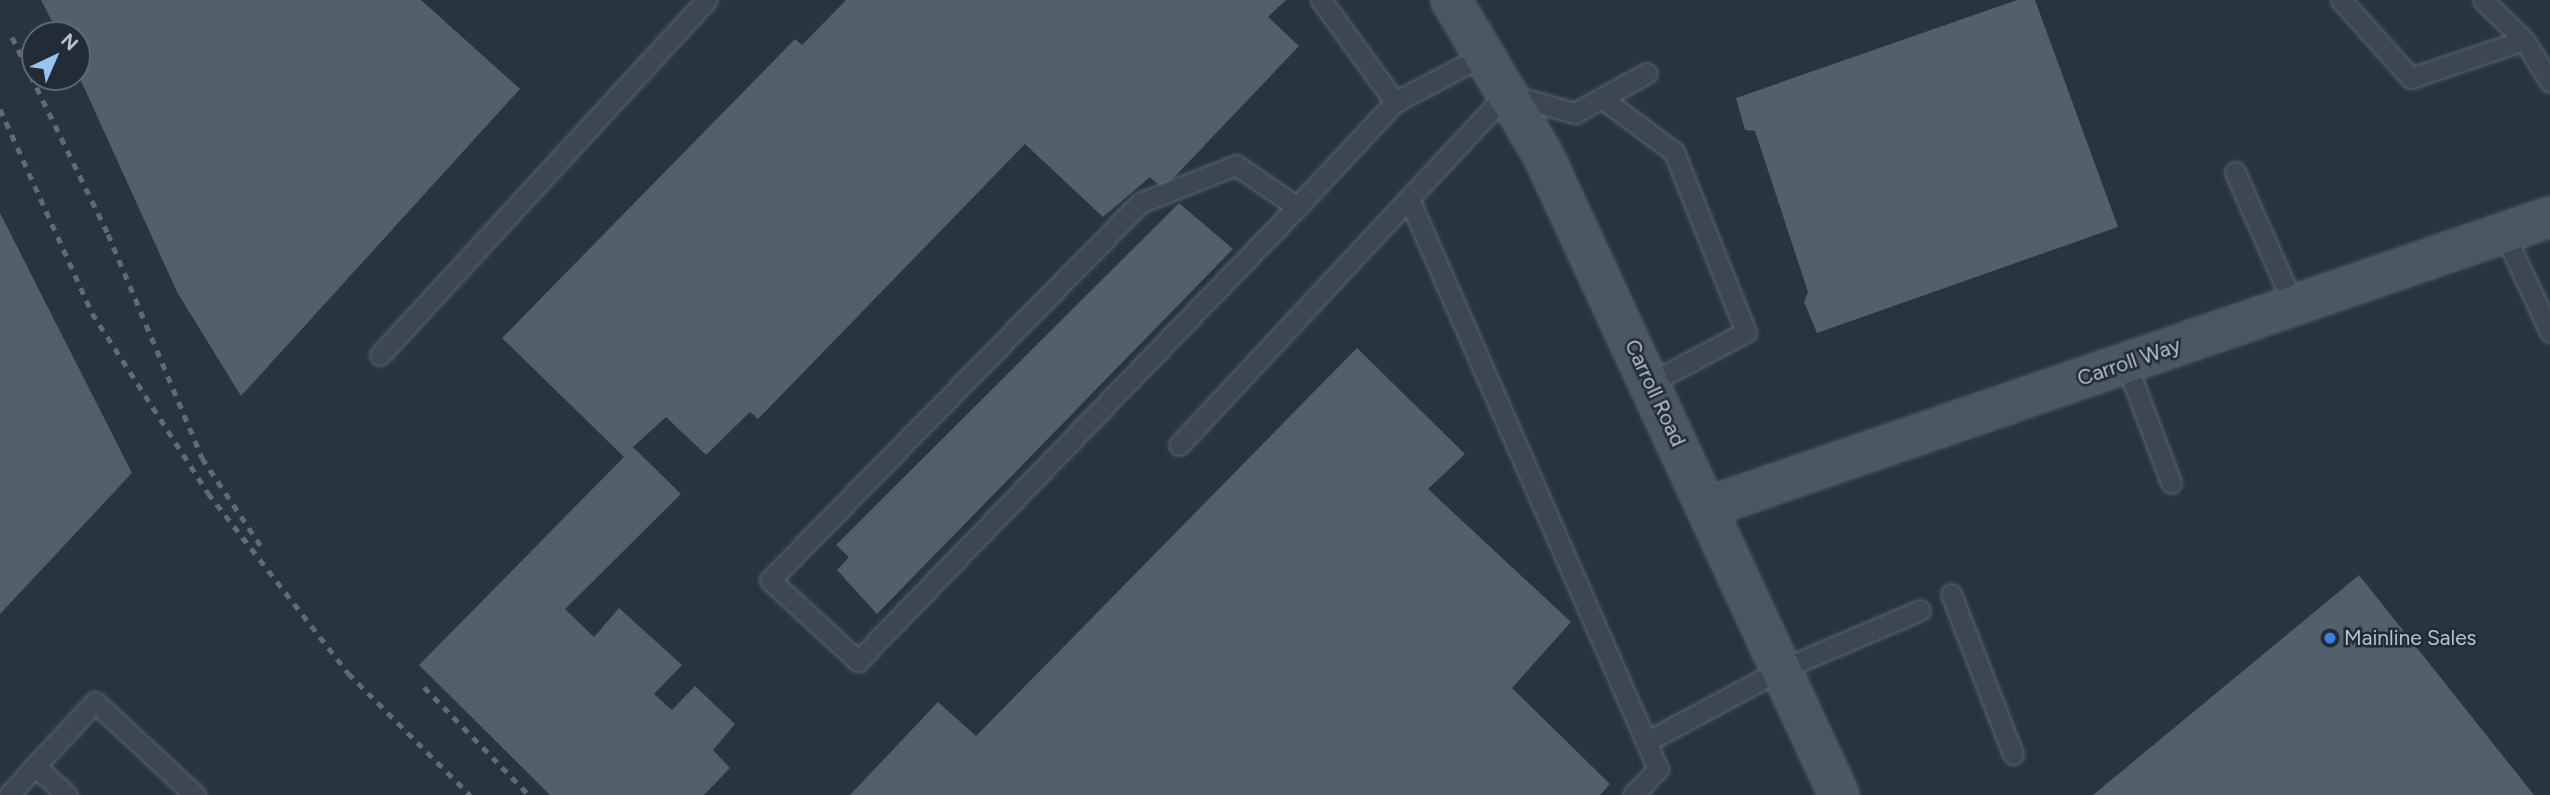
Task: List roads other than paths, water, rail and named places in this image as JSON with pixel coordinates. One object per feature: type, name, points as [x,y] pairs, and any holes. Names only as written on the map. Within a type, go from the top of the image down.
[{"type":"main road","name":"Carroll Road","points":[[1451,0],[1543,155],[1708,506],[1839,795]]},
{"type":"main road","name":"Carroll Way","points":[[1708,506],[2550,217]]},
{"type":"lane","points":[[380,355],[707,0]]},
{"type":"lane","points":[[1321,0],[1395,102]]},
{"type":"lane","points":[[2341,0],[2411,78],[2524,40]]},
{"type":"lane","points":[[2483,0],[2524,40],[2550,82]]},
{"type":"lane","points":[[1297,207],[1236,165],[1140,203],[770,580],[858,661],[1297,207],[1395,102],[1484,55]]},
{"type":"lane","points":[[1179,445],[1506,94],[1575,113],[1647,73]]},
{"type":"lane","points":[[1602,98],[1674,152],[1746,332],[1650,383]]},
{"type":"lane","points":[[2235,172],[2294,306]]},
{"type":"lane","points":[[1409,199],[1658,769],[1633,795]]},
{"type":"lane","points":[[2504,233],[2550,332]]},
{"type":"lane","points":[[2126,363],[2171,483]]},
{"type":"lane","points":[[1951,594],[2013,754]]},
{"type":"lane","points":[[1646,742],[1782,669],[1920,610]]},
{"type":"lane","points":[[9,795],[94,702],[195,795]]},
{"type":"lane","points":[[35,766],[67,795]]},
{"type":"railway","points":[[12,37],[108,234],[202,458],[263,549]]},
{"type":"railway","points":[[0,109],[92,313],[208,493],[348,673],[470,795]]},
{"type":"railway","points":[[424,687],[529,795]]},
{"type":"place","name":"Mainline Sales","points":[[2330,638]]}]
